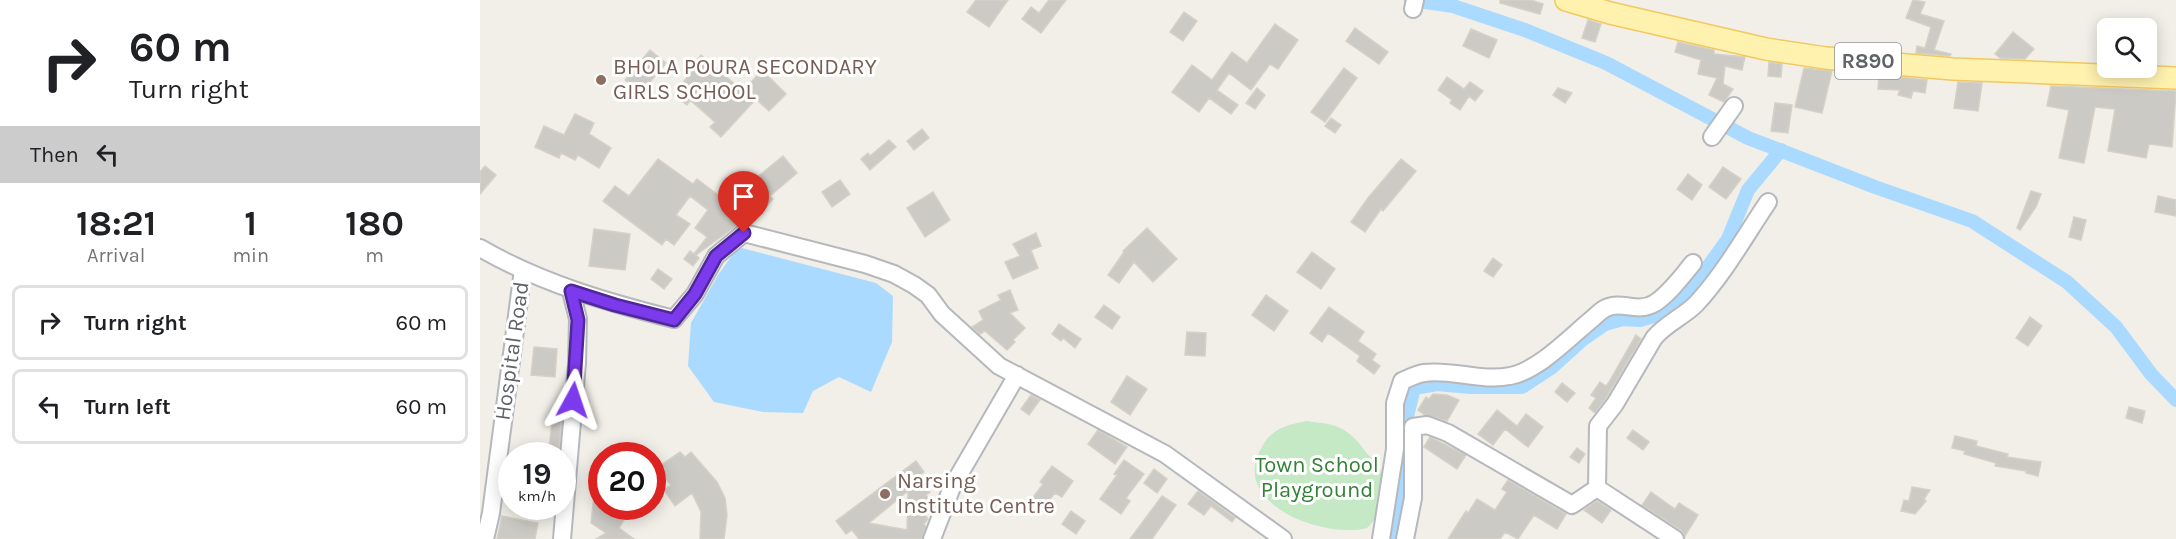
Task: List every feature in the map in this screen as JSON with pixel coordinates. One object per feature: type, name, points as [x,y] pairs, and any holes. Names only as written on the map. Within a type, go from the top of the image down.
[{"type":"main road","name":"R890","points":[[1566,0],[1610,13],[1766,49],[1826,58],[1953,69],[2176,78]]},
{"type":"street","points":[[1712,137],[1734,106]]},
{"type":"street","points":[[1597,488],[1598,426],[1615,404],[1660,330],[1684,315],[1696,303],[1722,271],[1768,202]]},
{"type":"street","points":[[480,249],[571,291],[674,320],[695,294],[716,256],[744,233],[865,264],[894,274],[928,295],[942,314],[999,366],[1165,454],[1283,539]]},
{"type":"street","points":[[1381,539],[1395,449],[1395,403],[1402,381],[1421,373],[1445,372],[1500,378],[1512,376],[1550,354],[1605,308],[1620,306],[1644,308],[1656,302],[1693,263]]},
{"type":"street","name":"Hospital Road","points":[[485,539],[523,270]]},
{"type":"street","points":[[562,539],[577,363],[578,320],[571,291]]},
{"type":"street","points":[[932,539],[952,487],[1017,375]]},
{"type":"street","points":[[1405,539],[1413,498],[1413,427],[1427,425],[1448,433],[1572,505],[1597,488]]},
{"type":"street","points":[[1597,488],[1675,539]]},
{"type":"green space","name":"Town School Playground","points":[[1307,421],[1331,425],[1346,431],[1357,440],[1380,469],[1384,485],[1383,500],[1373,522],[1367,528],[1330,529],[1309,523],[1289,515],[1272,504],[1260,490],[1255,474],[1258,455],[1262,447],[1277,430]]},
{"type":"water","points":[[738,247],[876,283],[893,296],[892,342],[871,392],[839,377],[813,391],[803,413],[763,412],[714,402],[688,366],[691,323],[718,275]]},
{"type":"building","points":[[976,0],[1008,0],[989,27],[967,12]]},
{"type":"building","points":[[1049,0],[1066,0],[1041,33],[1022,19],[1031,7],[1039,13]]},
{"type":"building","points":[[1500,0],[1531,0],[1543,4],[1540,14],[1500,3]]},
{"type":"building","points":[[1913,0],[1925,2],[1920,14],[1944,21],[1934,50],[1951,54],[1950,56],[1916,53],[1917,46],[1925,48],[1931,27],[1906,18]]},
{"type":"building","points":[[1184,12],[1197,21],[1183,41],[1170,32]]},
{"type":"building","points":[[1588,20],[1601,24],[1595,42],[1582,38]]},
{"type":"building","points":[[1275,24],[1298,40],[1278,69],[1270,64],[1251,90],[1229,73],[1217,90],[1238,105],[1231,114],[1209,98],[1199,112],[1172,92],[1192,65],[1212,80],[1232,52],[1247,63]]},
{"type":"building","points":[[1355,28],[1388,52],[1379,64],[1346,41]]},
{"type":"building","points":[[1471,29],[1497,40],[1489,58],[1463,46]]},
{"type":"building","points":[[2013,32],[2034,49],[2025,59],[2000,58],[1995,54]]},
{"type":"building","points":[[1678,42],[1714,50],[1714,54],[1745,57],[1742,70],[1725,66],[1723,84],[1733,89],[1724,102],[1709,95],[1717,78],[1698,74],[1701,60],[1675,52]]},
{"type":"building","points":[[650,50],[666,63],[641,93],[625,80]]},
{"type":"building","points":[[701,55],[743,91],[762,70],[786,94],[769,111],[756,99],[721,137],[710,127],[715,122],[690,100],[687,105],[674,95],[688,76],[685,74]]},
{"type":"building","points":[[1769,62],[1782,64],[1781,77],[1768,76]]},
{"type":"building","points":[[1344,68],[1357,78],[1325,122],[1311,112]]},
{"type":"building","points":[[1804,68],[1832,71],[1822,113],[1795,107]]},
{"type":"building","points":[[1879,75],[1927,80],[1925,93],[1913,91],[1911,98],[1898,95],[1900,90],[1878,89]]},
{"type":"building","points":[[1447,77],[1464,89],[1470,82],[1483,91],[1475,101],[1469,96],[1460,110],[1450,103],[1452,100],[1438,90]]},
{"type":"building","points":[[1958,82],[1982,83],[1978,111],[1954,108]]},
{"type":"building","points":[[2051,86],[2176,91],[2172,147],[2149,144],[2146,158],[2108,151],[2115,109],[2095,107],[2084,163],[2059,158],[2069,110],[2047,106]]},
{"type":"building","points":[[1257,88],[1265,95],[1255,109],[1246,103]]},
{"type":"building","points":[[1558,88],[1572,93],[1565,103],[1553,95]]},
{"type":"building","points":[[1775,103],[1792,105],[1788,133],[1771,131]]},
{"type":"building","points":[[575,114],[594,123],[589,134],[611,148],[599,168],[578,155],[575,160],[561,153],[559,158],[535,147],[544,126],[564,135]]},
{"type":"building","points":[[1331,118],[1341,125],[1335,133],[1325,126]]},
{"type":"building","points":[[922,129],[929,138],[914,150],[907,141]]},
{"type":"building","points":[[889,140],[896,147],[870,170],[861,159],[868,153],[870,156]]},
{"type":"building","points":[[783,156],[797,173],[770,196],[773,199],[762,211],[750,201],[737,218],[740,223],[696,255],[699,258],[693,266],[684,259],[690,251],[694,254],[707,237],[695,228],[708,210],[690,196],[676,215],[690,224],[674,245],[666,239],[662,245],[603,201],[615,186],[629,196],[658,159],[693,184],[697,179],[721,197],[733,183],[736,185],[749,173],[755,179]]},
{"type":"building","points":[[1401,159],[1416,171],[1383,211],[1381,209],[1365,232],[1351,222]]},
{"type":"building","points":[[485,166],[496,175],[480,194],[480,172]]},
{"type":"building","points":[[1723,167],[1741,179],[1726,199],[1709,187]]},
{"type":"building","points":[[1688,174],[1702,185],[1692,200],[1677,189]]},
{"type":"building","points":[[840,180],[850,194],[832,207],[822,192]]},
{"type":"building","points":[[2031,191],[2041,194],[2036,207],[2020,230],[2017,228]]},
{"type":"building","points":[[933,192],[950,220],[925,237],[907,208]]},
{"type":"building","points":[[2158,196],[2176,200],[2176,216],[2155,212]]},
{"type":"building","points":[[2074,217],[2086,220],[2081,240],[2069,237]]},
{"type":"building","points":[[1147,228],[1177,259],[1153,282],[1134,262],[1119,283],[1108,275],[1123,251]]},
{"type":"building","points":[[594,229],[630,234],[625,270],[589,266]]},
{"type":"building","points":[[1036,233],[1041,246],[1031,250],[1038,268],[1013,279],[1005,262],[1020,256],[1013,244]]},
{"type":"building","points":[[1312,252],[1335,269],[1321,289],[1297,272]]},
{"type":"building","points":[[1493,258],[1502,265],[1493,277],[1484,271]]},
{"type":"building","points":[[658,269],[672,279],[664,289],[651,279]]},
{"type":"building","points":[[1010,290],[1018,310],[1010,313],[1025,328],[1007,350],[985,331],[980,334],[972,327],[983,320],[979,311],[1001,300],[998,295]]},
{"type":"building","points":[[1266,295],[1288,311],[1274,331],[1252,315]]},
{"type":"building","points":[[1104,305],[1120,317],[1112,329],[1095,317]]},
{"type":"building","points":[[1329,307],[1364,332],[1358,341],[1376,354],[1372,360],[1380,366],[1374,374],[1357,361],[1360,356],[1328,333],[1322,342],[1310,333]]},
{"type":"building","points":[[2030,317],[2042,326],[2028,346],[2016,338]]},
{"type":"building","points":[[1059,324],[1081,339],[1075,348],[1063,338],[1061,341],[1052,334]]},
{"type":"building","points":[[1187,332],[1206,333],[1205,356],[1185,355]]},
{"type":"building","points":[[1636,335],[1641,339],[1595,413],[1589,408],[1596,398],[1591,395],[1600,382],[1606,386],[1609,382]]},
{"type":"building","points":[[534,347],[557,349],[555,377],[531,375]]},
{"type":"building","points":[[1127,376],[1147,389],[1130,415],[1111,402]]},
{"type":"building","points":[[1562,383],[1575,393],[1567,402],[1555,392]]},
{"type":"building","points":[[1433,394],[1447,395],[1459,400],[1447,421],[1425,415],[1418,410],[1426,397],[1429,399]]},
{"type":"building","points":[[1031,395],[1040,400],[1029,415],[1021,409]]},
{"type":"building","points":[[2129,407],[2145,411],[2142,423],[2126,418]]},
{"type":"building","points":[[1497,410],[1517,426],[1526,414],[1543,427],[1528,447],[1505,429],[1493,445],[1478,434]]},
{"type":"building","points":[[553,413],[562,414],[560,442],[550,442]]},
{"type":"building","points":[[1098,430],[1127,447],[1115,464],[1088,444]]},
{"type":"building","points":[[1633,430],[1649,442],[1643,450],[1627,438]]},
{"type":"building","points":[[1955,436],[1977,441],[1976,446],[2008,454],[2007,457],[2041,462],[2038,476],[2026,473],[2026,471],[1995,466],[1996,463],[1964,454],[1965,451],[1952,448]]},
{"type":"building","points":[[1430,437],[1466,455],[1457,469],[1424,447]]},
{"type":"building","points":[[1577,448],[1585,454],[1579,463],[1570,457]]},
{"type":"building","points":[[680,452],[685,457],[691,452],[717,482],[725,498],[727,515],[724,539],[700,539],[701,512],[692,493],[675,506],[666,493],[666,489],[671,485],[666,479],[666,462]]},
{"type":"building","points":[[1124,460],[1144,474],[1126,498],[1130,501],[1121,514],[1100,499],[1117,475],[1114,474]]},
{"type":"building","points":[[916,461],[924,472],[919,476],[930,492],[926,495],[931,501],[926,504],[931,511],[925,515],[928,519],[924,524],[926,527],[922,539],[859,539],[852,530],[846,534],[836,521]],"holes":[[[908,491],[907,530],[869,523]]]},
{"type":"building","points":[[1052,466],[1073,481],[1062,497],[1055,493],[1043,508],[1031,500],[1043,484],[1040,482]]},
{"type":"building","points":[[1154,469],[1167,479],[1157,493],[1144,483]]},
{"type":"building","points":[[1508,480],[1566,514],[1557,529],[1534,515],[1518,539],[1505,532],[1500,539],[1448,539],[1466,511],[1468,513],[1477,499],[1495,510],[1507,492],[1502,489]]},
{"type":"building","points":[[1912,487],[1930,490],[1924,499],[1926,501],[1915,514],[1901,511],[1904,500],[1909,501]]},
{"type":"building","points":[[1198,491],[1235,518],[1232,522],[1211,506],[1204,515],[1188,504]]},
{"type":"building","points":[[1651,492],[1675,509],[1679,503],[1698,515],[1685,536],[1681,530],[1642,505]]},
{"type":"building","points":[[1162,496],[1176,505],[1152,539],[1130,539]]},
{"type":"building","points":[[1597,501],[1611,510],[1602,523],[1584,510]]},
{"type":"building","points":[[1071,511],[1085,521],[1076,534],[1062,524]]},
{"type":"building","points":[[501,520],[538,523],[535,539],[497,539]]},
{"type":"building","points":[[591,520],[624,520],[619,528],[634,539],[596,539],[606,533],[591,523]]},
{"type":"waterway","points":[[1411,0],[1453,6],[1525,30],[1606,63],[1748,138],[1875,187],[1972,221],[2067,282],[2116,327],[2151,374],[2176,400]]},
{"type":"waterway","points":[[1391,539],[1404,474],[1406,420],[1414,388],[1437,384],[1470,387],[1522,387],[1551,368],[1582,340],[1605,324],[1623,319],[1640,320],[1661,314],[1692,289],[1728,239],[1748,190],[1781,150]]},
{"type":"place","name":"BHOLA POURA SECONDARY GIRLS SCHOOL","points":[[601,80]]},
{"type":"place","name":"Narsing Institute Centre","points":[[885,494]]},
{"type":"route","points":[[573,400],[578,320],[571,291],[674,320],[695,294],[716,256],[744,233]]}]
